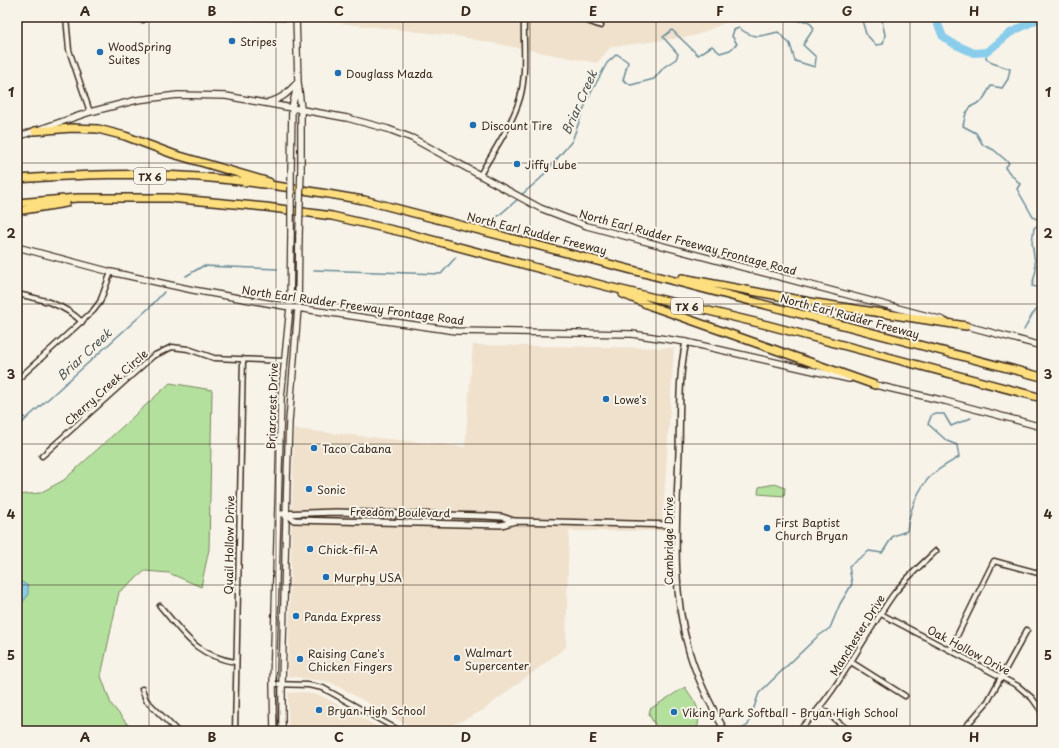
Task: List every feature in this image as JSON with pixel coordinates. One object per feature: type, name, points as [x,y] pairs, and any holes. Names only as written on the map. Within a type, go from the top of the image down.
[{"type":"highway","points":[[35,131],[72,128],[98,130],[125,136],[173,154],[283,187]]},
{"type":"highway","name":"North Earl Rudder Freeway","points":[[17,180],[105,175],[198,177],[283,187],[364,200],[1042,377]]},
{"type":"highway","name":"TX 6","points":[[17,203],[77,198],[184,199],[266,207],[332,216],[406,233],[605,286],[767,325],[1042,398]]},
{"type":"highway","points":[[17,211],[53,205],[120,198]]},
{"type":"highway","points":[[643,272],[816,303],[966,326]]},
{"type":"highway","points":[[605,286],[651,306],[875,385]]},
{"type":"main road","name":"Briarcrest Drive","points":[[282,731],[289,422],[298,308],[301,170],[301,109],[298,82],[296,18]]},
{"type":"main road","name":"Briarcrest Drive","points":[[274,731],[273,684],[283,361],[290,307],[292,108],[298,82]]},
{"type":"main road","points":[[264,102],[279,100],[298,82]]},
{"type":"main road","name":"North Earl Rudder Freeway Frontage Road","points":[[17,137],[90,112],[149,98],[178,95],[226,96],[347,118],[388,129],[412,138],[480,174],[523,200],[540,208],[602,231],[1042,346]]},
{"type":"main road","name":"North Earl Rudder Freeway Frontage Road","points":[[17,247],[111,272],[193,290],[290,307],[456,331],[632,334],[686,342],[945,401],[1042,427]]},
{"type":"street","points":[[66,17],[69,50],[90,112]]},
{"type":"street","points":[[125,17],[143,20],[147,17]]},
{"type":"street","points":[[233,17],[296,18]]},
{"type":"street","points":[[480,174],[512,118],[520,97],[523,71],[524,17]]},
{"type":"street","points":[[577,17],[601,26]]},
{"type":"street","points":[[17,380],[82,322],[100,302],[111,272]]},
{"type":"street","points":[[17,294],[42,299],[62,306],[82,322]]},
{"type":"street","name":"Cambridge Drive","points":[[686,342],[683,352],[680,410],[676,524],[677,586],[689,650],[712,708],[725,731]]},
{"type":"street","name":"Cherry Creek Circle","points":[[42,456],[153,356],[163,350],[172,347],[180,347],[214,358],[283,361]]},
{"type":"street","name":"Quail Hollow Drive","points":[[235,731],[235,662],[243,359]]},
{"type":"street","name":"Freedom Boulevard","points":[[278,514],[307,512],[452,515],[502,517],[515,521],[676,524]]},
{"type":"street","points":[[366,513],[366,522]]},
{"type":"street","name":"Freedom Boulevard","points":[[287,514],[294,520],[502,525],[515,521]]},
{"type":"street","points":[[406,514],[406,522]]},
{"type":"street","points":[[451,524],[452,515]]},
{"type":"street","name":"Manchester Drive","points":[[798,731],[820,707],[899,587],[936,551]]},
{"type":"street","points":[[950,650],[994,561],[1042,574]]},
{"type":"street","points":[[160,606],[191,642],[201,650],[210,656],[235,662]]},
{"type":"street","name":"Oak Hollow Drive","points":[[881,614],[1001,677],[1026,692],[1042,712]]},
{"type":"street","points":[[962,731],[988,701],[1027,630]]},
{"type":"street","points":[[851,662],[906,696]]},
{"type":"street","points":[[273,684],[308,685],[323,688],[400,731]]},
{"type":"street","points":[[142,688],[146,700],[177,731]]},
{"type":"street","points":[[820,707],[849,731]]},
{"type":"shaded area","points":[[311,17],[739,17],[694,36],[611,47],[597,63],[456,36],[311,20]]},
{"type":"shaded area","points":[[473,345],[674,348],[662,531],[569,531],[566,647],[482,711],[440,731],[418,731],[330,682],[288,676],[294,429],[465,447]]},
{"type":"shaded area","name":"Bryan High School","points":[[302,692],[322,696],[386,731],[288,731],[288,693]]},
{"type":"green space","points":[[170,383],[212,390],[209,549],[201,587],[169,573],[145,571],[119,592],[101,676],[111,704],[133,731],[17,731],[17,495],[40,493],[64,480]]},
{"type":"green space","points":[[775,484],[785,488],[784,496],[758,494],[759,487]]},
{"type":"green space","name":"Viking Park Softball - Bryan High School","points":[[685,687],[697,707],[699,717],[697,730],[659,731],[649,715],[650,709]]},
{"type":"water","points":[[17,579],[28,586],[28,595],[20,606],[17,605]]},
{"type":"waterway","name":"Briar Creek","points":[[520,196],[540,179],[572,141],[587,100],[607,63],[617,54],[628,62],[623,80],[631,85],[654,79],[664,67],[676,59],[678,54],[663,37],[672,30],[698,55],[712,46],[720,53],[730,50],[737,44],[732,36],[734,30],[739,28],[754,36],[762,36],[778,32],[790,44],[795,61],[815,67],[816,57],[803,45],[814,28],[808,21],[799,21],[795,17]]},
{"type":"waterway","name":"Briar Creek","points":[[861,17],[866,34],[876,45],[883,44],[885,35],[882,21],[887,17]]},
{"type":"waterway","points":[[935,17],[943,37],[974,53],[987,52],[1010,33],[1042,17]]},
{"type":"waterway","points":[[987,52],[986,58],[992,63],[1010,69],[1008,79],[1002,88],[991,86],[982,101],[972,106],[966,113],[963,126],[976,133],[983,145],[994,150],[1009,163],[1005,168],[1020,184],[1017,189],[1033,217],[1042,222]]},
{"type":"waterway","name":"Briar Creek","points":[[489,224],[518,199]]},
{"type":"waterway","points":[[1024,330],[1032,315],[1039,307],[1042,288],[1032,286],[1036,270],[1032,242],[1034,228],[1042,222]]},
{"type":"waterway","name":"Briar Creek","points":[[314,270],[441,274],[456,257]]},
{"type":"waterway","name":"Briar Creek","points":[[186,276],[203,266],[277,269]]},
{"type":"waterway","name":"Briar Creek","points":[[17,429],[26,419],[149,308],[164,292]]},
{"type":"waterway","points":[[17,411],[26,419]]},
{"type":"waterway","points":[[739,731],[748,725],[759,693],[817,637],[830,628],[840,604],[852,584],[849,566],[869,551],[882,553],[893,536],[907,531],[912,508],[923,486],[936,471],[959,457],[957,445],[947,441],[928,424],[932,414],[944,414],[951,426],[971,418]]},
{"type":"place","name":"Stripes","points":[[232,41]]},
{"type":"place","name":"WoodSpring Suites","points":[[100,52]]},
{"type":"place","name":"Douglass Mazda","points":[[338,73]]},
{"type":"place","name":"Discount Tire","points":[[473,125]]},
{"type":"place","name":"Jiffy Lube","points":[[517,164]]},
{"type":"place","name":"Lowe's","points":[[606,399]]},
{"type":"place","name":"Taco Cabana","points":[[314,448]]},
{"type":"place","name":"Sonic","points":[[309,489]]},
{"type":"place","name":"First Baptist Church Bryan","points":[[767,528]]},
{"type":"place","name":"Chick-fil-A","points":[[310,549]]},
{"type":"place","name":"Murphy USA","points":[[326,577]]},
{"type":"place","name":"Panda Express","points":[[296,616]]},
{"type":"place","name":"Walmart Supercenter","points":[[457,658]]},
{"type":"place","name":"Raising Cane's Chicken Fingers","points":[[300,659]]},
{"type":"place","name":"Bryan High School","points":[[319,710]]},
{"type":"place","name":"Viking Park Softball - Bryan High School","points":[[674,712]]}]
